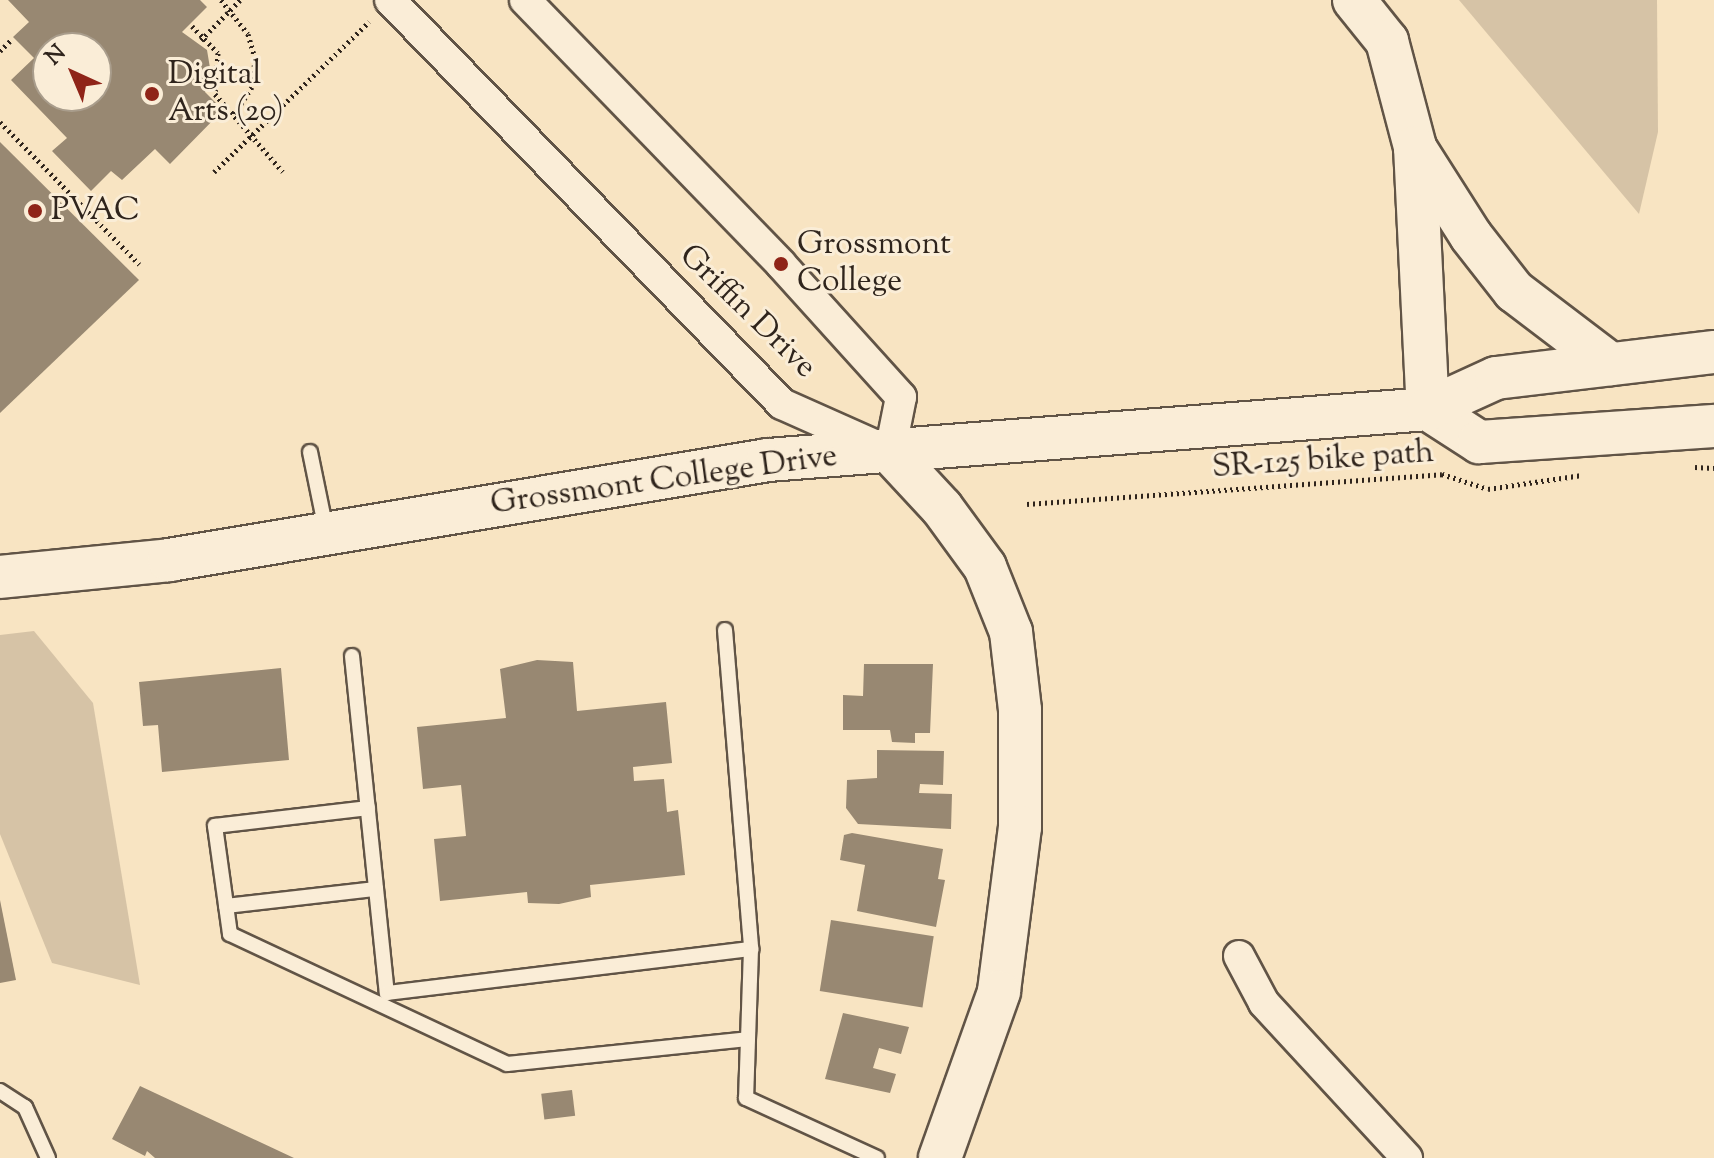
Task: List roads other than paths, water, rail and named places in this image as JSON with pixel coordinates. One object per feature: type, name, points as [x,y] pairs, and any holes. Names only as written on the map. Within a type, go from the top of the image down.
[{"type":"main road","points":[[1354,0],[1387,41],[1415,147],[1428,409],[1479,442],[1714,426]]},
{"type":"main road","points":[[1415,147],[1471,236],[1514,291],[1610,364]]},
{"type":"main road","name":"Grossmont College Drive","points":[[0,577],[169,560],[768,460],[1428,409],[1496,378],[1714,352]]},
{"type":"main road","points":[[890,452],[942,508],[985,567],[1011,632],[1020,710],[1020,827],[999,992],[940,1158]]},
{"type":"street","name":"Griffin Drive","points":[[390,0],[782,404],[890,452],[901,397],[781,264],[525,0]]},
{"type":"street","points":[[1239,956],[1264,1003],[1407,1158]]},
{"type":"lane","points":[[310,452],[327,533]]},
{"type":"lane","points":[[725,630],[751,949],[746,1098],[877,1158]]},
{"type":"lane","points":[[352,656],[384,999]]},
{"type":"lane","points":[[368,808],[215,826],[230,934],[384,999],[507,1064],[748,1039]]},
{"type":"lane","points":[[226,906],[376,889]]},
{"type":"lane","points":[[384,999],[751,949]]},
{"type":"lane","points":[[0,1091],[25,1107],[48,1158]]},
{"type":"place","name":"Digital Arts (20)","points":[[152,94]]},
{"type":"place","name":"PVAC","points":[[35,211]]},
{"type":"place","name":"Grossmont College","points":[[781,264]]}]
